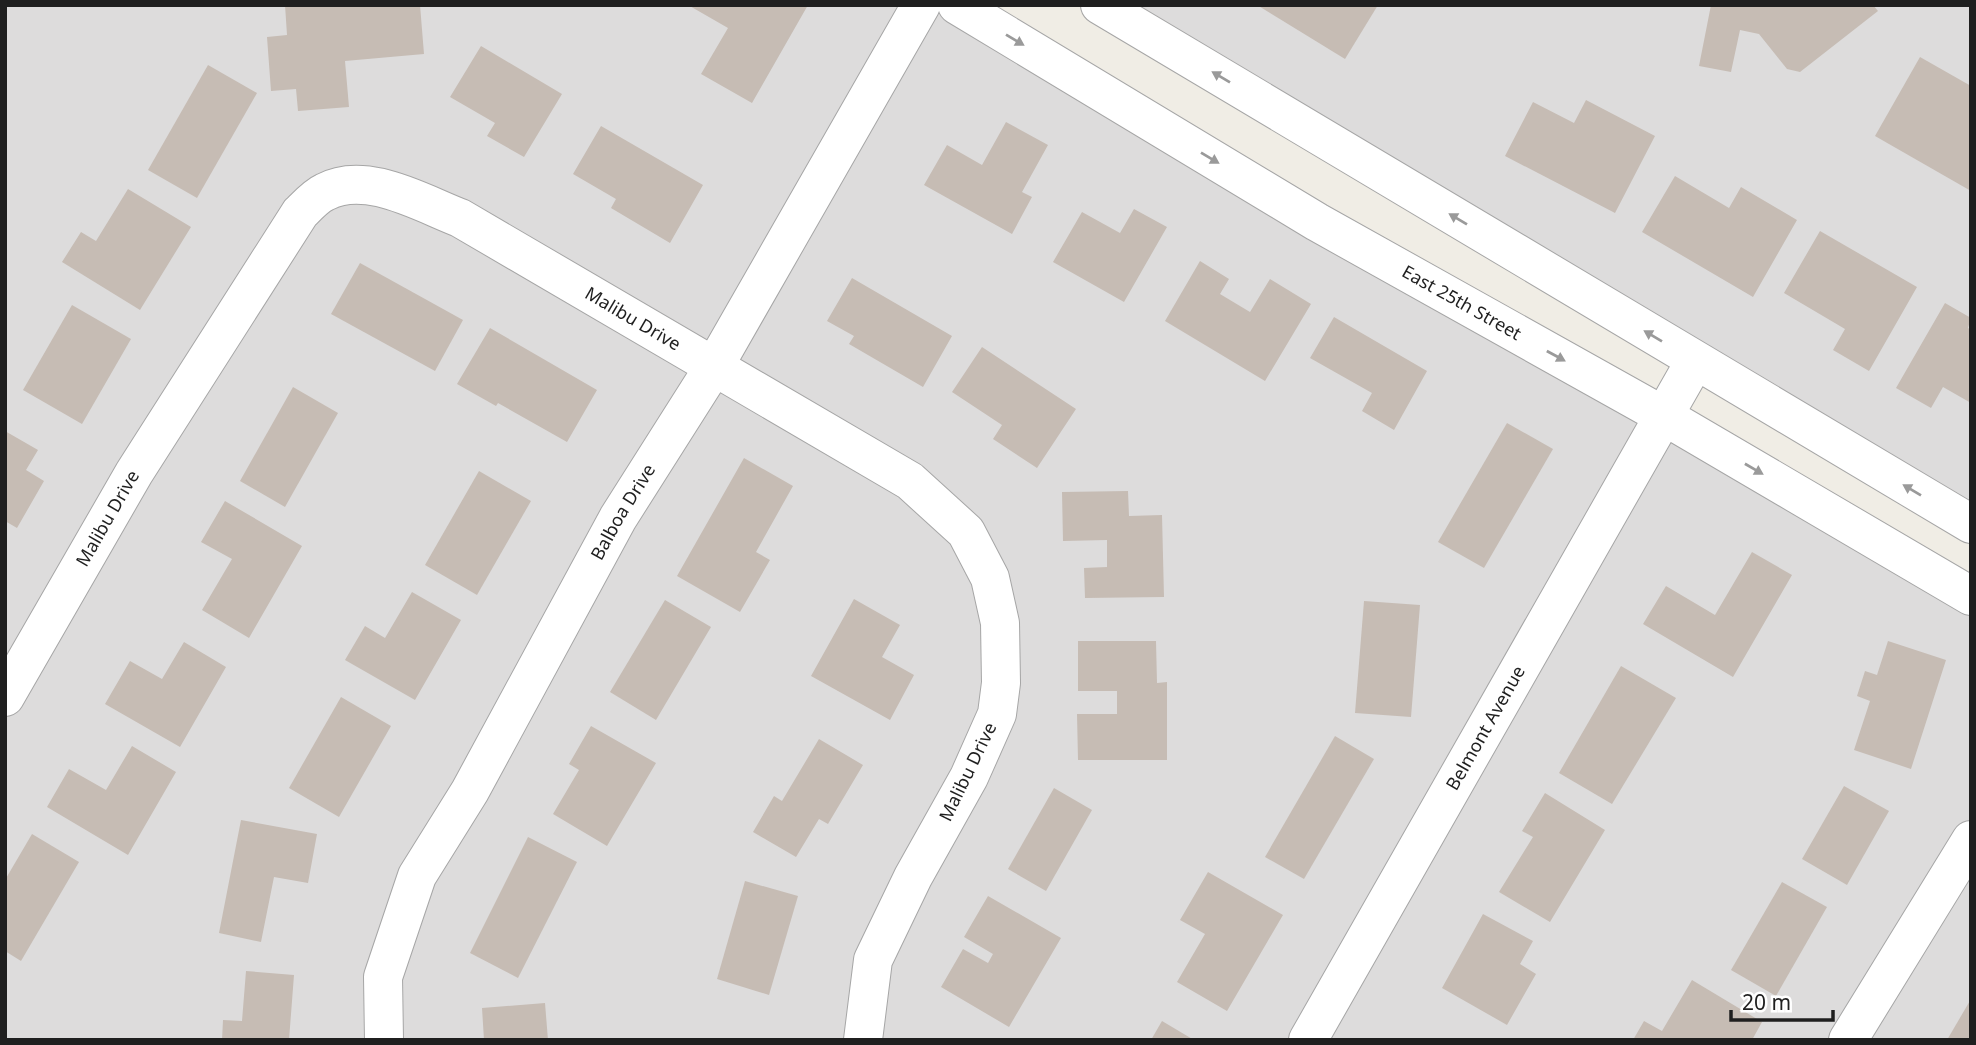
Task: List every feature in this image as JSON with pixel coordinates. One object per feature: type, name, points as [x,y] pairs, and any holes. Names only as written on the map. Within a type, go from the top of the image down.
[{"type":"street","name":"Balboa Drive","points":[[384,1040],[383,977],[417,876],[470,791],[618,518],[715,365],[921,5]]},
{"type":"street","name":"East 25th Street","points":[[957,5],[1317,222],[1664,416],[1971,596]]},
{"type":"street","points":[[1100,5],[1971,524]]},
{"type":"street","name":"Malibu Drive","points":[[5,697],[134,473],[300,213],[324,192],[347,184],[380,187],[460,218],[910,481],[966,532],[989,578],[997,611],[1001,683],[997,714],[969,777],[913,877],[873,960],[863,1040]]},
{"type":"street","name":"Belmont Avenue","points":[[1308,1040],[1695,361]]},
{"type":"street","points":[[1848,1040],[1971,840]]},
{"type":"shaded area","points":[[5,5],[958,5],[1971,596],[1971,1040],[5,1040]]},
{"type":"shaded area","points":[[1100,5],[1971,5],[1971,524]]},
{"type":"building","points":[[285,5],[420,5],[424,54],[345,61],[349,107],[298,111],[296,89],[271,91],[267,37],[287,35]]},
{"type":"building","points":[[688,5],[808,5],[752,103],[701,74],[728,28]]},
{"type":"building","points":[[1257,5],[1378,5],[1345,59]]},
{"type":"building","points":[[1711,5],[1873,5],[1878,11],[1800,72],[1787,69],[1759,34],[1740,30],[1731,72],[1699,66]]},
{"type":"building","points":[[481,46],[562,94],[524,157],[487,136],[495,123],[450,97]]},
{"type":"building","points":[[1920,57],[1971,86],[1971,191],[1875,136]]},
{"type":"building","points":[[208,65],[257,93],[197,198],[148,170]]},
{"type":"building","points":[[1586,100],[1655,136],[1615,213],[1505,156],[1533,102],[1574,123]]},
{"type":"building","points":[[1006,122],[1048,145],[1022,192],[1032,197],[1012,234],[924,185],[947,145],[982,165]]},
{"type":"building","points":[[601,126],[703,185],[670,243],[611,208],[616,199],[573,174]]},
{"type":"building","points":[[1675,176],[1729,208],[1741,187],[1797,220],[1753,297],[1642,232]]},
{"type":"building","points":[[128,189],[191,227],[140,310],[62,262],[81,232],[96,241]]},
{"type":"building","points":[[1134,209],[1167,227],[1124,302],[1053,262],[1082,212],[1120,233]]},
{"type":"building","points":[[1820,231],[1917,287],[1869,371],[1833,350],[1845,329],[1784,293]]},
{"type":"building","points":[[1200,261],[1229,279],[1220,294],[1250,312],[1270,279],[1311,304],[1265,381],[1165,321]]},
{"type":"building","points":[[360,263],[463,320],[435,371],[331,314]]},
{"type":"building","points":[[852,278],[952,336],[923,387],[849,344],[854,336],[827,321]]},
{"type":"building","points":[[1945,303],[1971,318],[1968,328],[1971,330],[1971,403],[1943,387],[1931,408],[1896,388]]},
{"type":"building","points":[[72,305],[131,339],[82,424],[23,390]]},
{"type":"building","points":[[1334,317],[1427,371],[1394,430],[1362,411],[1372,393],[1310,358]]},
{"type":"building","points":[[490,328],[597,390],[567,442],[498,403],[496,406],[457,384]]},
{"type":"building","points":[[982,347],[1076,409],[1037,468],[993,439],[1002,425],[952,392]]},
{"type":"building","points":[[293,387],[338,413],[285,507],[240,481]]},
{"type":"building","points":[[1507,423],[1553,449],[1484,568],[1438,542]]},
{"type":"building","points":[[5,431],[38,450],[26,470],[44,481],[17,528],[5,521]]},
{"type":"building","points":[[744,458],[793,486],[756,552],[770,560],[740,612],[677,576]]},
{"type":"building","points":[[479,471],[531,501],[477,595],[425,565]]},
{"type":"building","points":[[1128,491],[1129,516],[1162,515],[1164,597],[1085,598],[1084,568],[1107,567],[1107,540],[1063,541],[1062,492]]},
{"type":"building","points":[[225,501],[302,546],[249,638],[202,610],[232,559],[201,542]]},
{"type":"building","points":[[1752,552],[1792,575],[1733,677],[1643,624],[1666,586],[1715,615]]},
{"type":"building","points":[[412,592],[461,620],[415,700],[345,660],[365,626],[385,638]]},
{"type":"building","points":[[854,599],[900,625],[882,657],[914,675],[890,720],[811,676]]},
{"type":"building","points":[[665,600],[711,627],[656,720],[610,692]]},
{"type":"building","points":[[1364,601],[1420,605],[1411,717],[1355,713]]},
{"type":"building","points":[[1078,641],[1156,641],[1157,683],[1167,682],[1167,760],[1078,760],[1077,714],[1117,714],[1117,691],[1078,691]]},
{"type":"building","points":[[1888,641],[1946,660],[1911,769],[1854,750],[1870,701],[1857,696],[1865,671],[1877,675]]},
{"type":"building","points":[[184,642],[226,667],[180,747],[105,704],[130,661],[162,679]]},
{"type":"building","points":[[1621,666],[1676,698],[1612,804],[1559,773]]},
{"type":"building","points":[[341,697],[391,726],[339,817],[289,788]]},
{"type":"building","points":[[591,726],[656,763],[607,846],[553,814],[579,770],[569,764]]},
{"type":"building","points":[[1335,736],[1374,759],[1304,879],[1265,857]]},
{"type":"building","points":[[819,739],[863,765],[828,824],[819,819],[796,857],[753,832],[774,796],[782,801]]},
{"type":"building","points":[[132,746],[176,772],[128,855],[47,807],[69,769],[106,790]]},
{"type":"building","points":[[1844,786],[1889,811],[1847,885],[1802,859]]},
{"type":"building","points":[[1054,788],[1092,810],[1046,891],[1008,869]]},
{"type":"building","points":[[1545,793],[1605,830],[1550,922],[1499,892],[1533,837],[1522,831]]},
{"type":"building","points":[[241,820],[317,834],[308,883],[274,877],[261,942],[219,933]]},
{"type":"building","points":[[32,834],[79,862],[21,961],[5,951],[5,880]]},
{"type":"building","points":[[528,837],[577,862],[518,978],[470,953]]},
{"type":"building","points":[[1208,872],[1283,915],[1227,1011],[1177,982],[1205,934],[1180,920]]},
{"type":"building","points":[[745,881],[798,896],[769,995],[717,979]]},
{"type":"building","points":[[1782,882],[1827,907],[1776,996],[1731,970]]},
{"type":"building","points":[[988,896],[1061,938],[1009,1027],[941,987],[963,949],[988,963],[993,954],[964,937]]},
{"type":"building","points":[[1483,914],[1533,941],[1520,964],[1536,974],[1507,1025],[1442,988]]},
{"type":"building","points":[[246,971],[294,975],[289,1040],[222,1040],[223,1020],[242,1021]]},
{"type":"building","points":[[1692,980],[1762,1022],[1752,1040],[1633,1040],[1644,1021],[1662,1031]]},
{"type":"building","points":[[1971,999],[1971,1040],[1947,1040]]},
{"type":"building","points":[[545,1003],[548,1040],[484,1040],[482,1008]]},
{"type":"building","points":[[1162,1021],[1194,1040],[1151,1040]]}]
